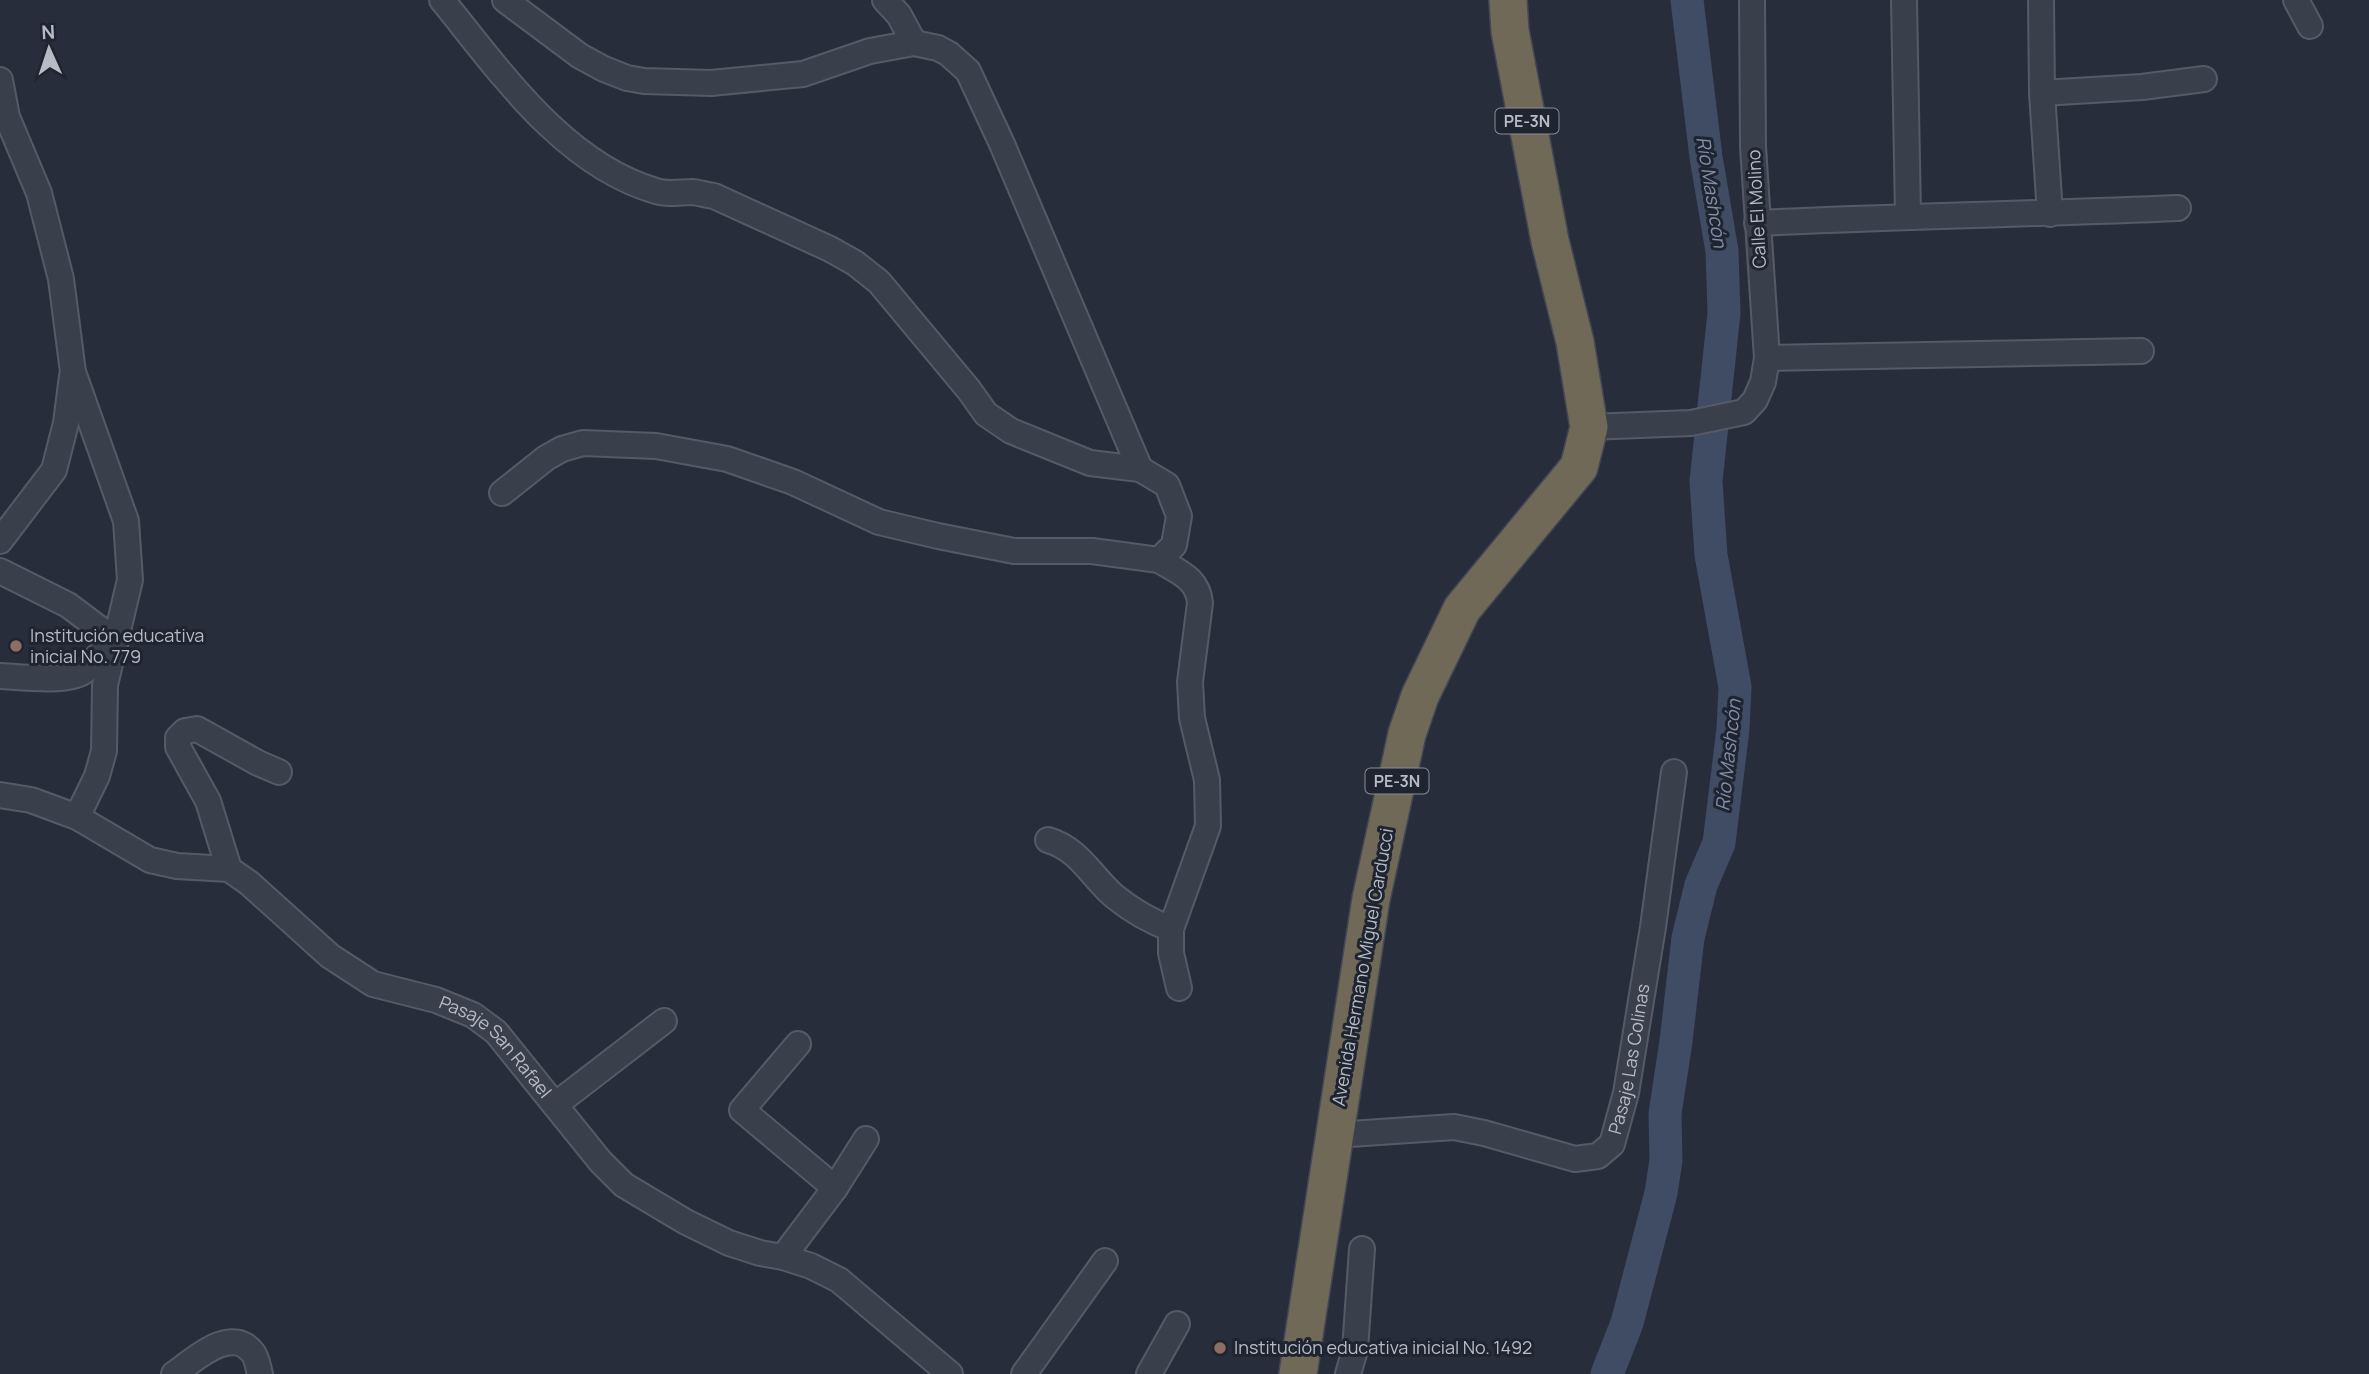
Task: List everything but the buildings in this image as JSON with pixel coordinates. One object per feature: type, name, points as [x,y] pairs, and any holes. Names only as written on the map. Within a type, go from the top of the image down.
[{"type":"highway","name":"Avenida Hermano Miguel Carducci","points":[[1298,1374],[1371,899],[1407,734],[1420,696],[1462,609],[1579,467],[1589,427],[1575,342],[1550,241],[1510,31],[1508,0]]},
{"type":"street","points":[[442,0],[556,133],[588,159],[626,181],[659,192],[694,192],[715,196],[855,262],[880,282],[986,414],[1011,431],[1090,463],[1140,469],[1167,485],[1179,516],[1174,545],[1159,560]]},
{"type":"street","points":[[505,0],[580,56],[627,78],[644,81],[711,83],[803,74],[878,49],[914,43],[938,48],[959,62],[968,71],[1002,144],[1140,469]]},
{"type":"street","points":[[885,0],[899,15],[914,43]]},
{"type":"street","name":"Calle El Molino","points":[[1589,427],[1691,423],[1744,412],[1755,400],[1763,382],[1767,358],[1753,146],[1752,0]]},
{"type":"street","points":[[1904,0],[1908,216]]},
{"type":"street","points":[[2041,0],[2042,93],[2050,214]]},
{"type":"street","points":[[2296,0],[2310,26]]},
{"type":"street","points":[[0,79],[7,117],[39,193],[61,279],[73,372],[126,521],[130,580],[105,685],[104,751],[97,776],[77,817]]},
{"type":"street","points":[[2042,93],[2141,87],[2204,79]]},
{"type":"street","points":[[1757,223],[2178,208]]},
{"type":"street","points":[[1767,358],[2141,351]]},
{"type":"street","points":[[0,541],[54,470],[66,423],[73,372]]},
{"type":"street","points":[[502,493],[545,458],[562,449],[583,443],[656,446],[727,459],[793,482],[879,522],[1014,551],[1092,551],[1159,560],[1195,583],[1200,592],[1200,603],[1191,661],[1190,691],[1192,718],[1207,780],[1209,810],[1204,841],[1171,929],[1171,953],[1179,988]]},
{"type":"street","points":[[0,571],[68,605],[114,646]]},
{"type":"street","points":[[0,676],[65,677],[83,672],[96,656],[114,646]]},
{"type":"street","points":[[0,795],[32,800],[77,817],[150,860],[177,866],[229,869],[208,801],[178,747],[178,738],[185,731],[197,729],[279,772]]},
{"type":"street","name":"Pasaje Las Colinas","points":[[1335,1135],[1454,1127],[1575,1159],[1598,1156],[1612,1144],[1626,1093],[1653,927],[1674,772]]},
{"type":"street","points":[[1048,840],[1070,849],[1113,895],[1137,913],[1171,929]]},
{"type":"street","name":"Pasaje San Rafael","points":[[229,869],[249,883],[330,956],[373,984],[436,1000],[481,1020],[496,1032],[600,1161],[624,1185],[686,1222],[729,1243],[811,1266],[839,1280],[950,1374]]},
{"type":"street","points":[[555,1105],[664,1021]]},
{"type":"street","points":[[798,1044],[742,1110],[835,1188]]},
{"type":"street","points":[[783,1257],[835,1188],[866,1139]]},
{"type":"street","points":[[1348,1374],[1354,1350],[1362,1249]]},
{"type":"street","points":[[1024,1374],[1105,1261]]},
{"type":"street","points":[[1150,1374],[1177,1324]]},
{"type":"street","points":[[174,1374],[210,1349],[225,1343],[242,1345],[255,1354],[260,1374]]},
{"type":"waterway","name":"Río Mashcón","points":[[1607,1374],[1627,1323],[1661,1193],[1666,1160],[1665,1114],[1688,938],[1701,885],[1719,843],[1733,729],[1735,687],[1711,555],[1706,481],[1724,313],[1722,251],[1706,157],[1687,0]]},
{"type":"place","name":"Institución educativa inicial No. 779","points":[[16,646]]},
{"type":"place","name":"Institución educativa inicial No. 1492","points":[[1220,1348]]}]
